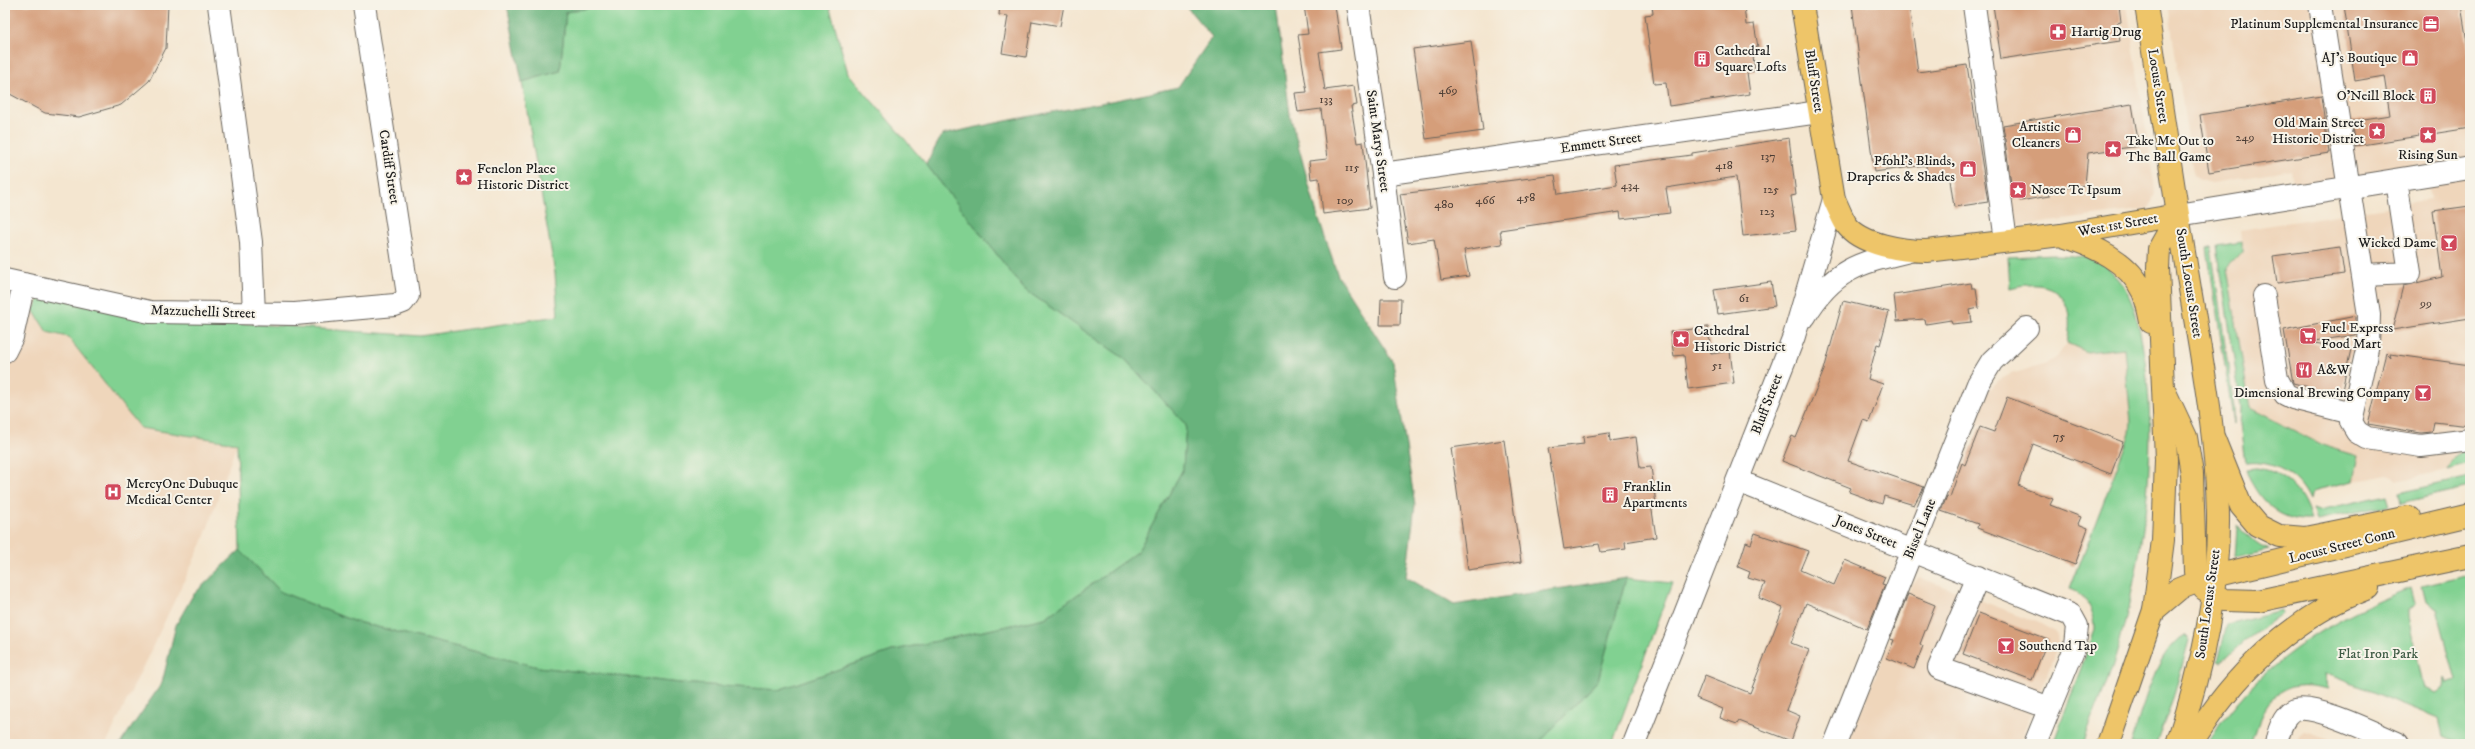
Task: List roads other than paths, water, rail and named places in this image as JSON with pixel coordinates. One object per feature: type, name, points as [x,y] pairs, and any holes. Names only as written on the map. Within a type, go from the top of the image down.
[{"type":"main road","name":"Bluff Street","points":[[1802,5],[1834,199]]},
{"type":"main road","name":"Locust Street","points":[[2146,5],[2178,215]]},
{"type":"main road","name":"West 1st Street","points":[[1834,199],[1847,225],[1858,234],[1885,245],[1909,251],[2061,235],[2178,215]]},
{"type":"main road","name":"South Locust Street","points":[[2108,744],[2154,610],[2163,540],[2166,460],[2164,390],[2161,356],[2159,249],[2178,215]]},
{"type":"main road","name":"South Locust Street","points":[[2177,744],[2196,677],[2218,516],[2214,439],[2178,215]]},
{"type":"main road","points":[[2061,235],[2088,244],[2106,254],[2135,278],[2143,292],[2161,356]]},
{"type":"main road","points":[[2164,390],[2186,437],[2192,474],[2195,572],[2224,600],[2258,601],[2470,556]]},
{"type":"main road","points":[[2214,439],[2241,506],[2257,525],[2279,536],[2305,538],[2378,522],[2424,515],[2470,515]]},
{"type":"main road","name":"Locust Street Conn","points":[[2154,610],[2179,589],[2208,584],[2470,515]]},
{"type":"main road","points":[[2191,744],[2229,689],[2262,654],[2303,621],[2347,596],[2426,566]]},
{"type":"street","points":[[219,5],[251,242],[254,314]]},
{"type":"street","name":"Cardiff Street","points":[[364,5],[408,295],[403,302],[379,307]]},
{"type":"street","name":"Saint Marys Street","points":[[1358,5],[1383,174],[1395,277]]},
{"type":"street","points":[[1974,5],[2006,241]]},
{"type":"street","points":[[2320,5],[2363,275],[2370,331],[2352,413],[2351,422],[2353,428],[2367,438],[2431,447],[2470,440]]},
{"type":"street","name":"Emmett Street","points":[[1383,174],[1819,112]]},
{"type":"street","name":"West 1st Street","points":[[2178,215],[2470,168]]},
{"type":"street","points":[[2363,275],[2410,273],[2396,180]]},
{"type":"street","name":"Bluff Street","points":[[1634,744],[1794,336],[1834,199]]},
{"type":"street","points":[[1794,336],[1827,286],[1842,273],[1865,261],[1909,251]]},
{"type":"street","points":[[5,351],[12,337],[14,282]]},
{"type":"street","name":"Mazzuchelli Street","points":[[14,282],[150,312],[295,314],[379,307]]},
{"type":"street","points":[[2264,296],[2277,379],[2285,394],[2293,398],[2352,413]]},
{"type":"street","name":"Bissel Lane","points":[[1834,744],[1978,384],[1992,361],[2027,328]]},
{"type":"street","name":"Jones Street","points":[[1738,481],[2066,612],[2074,619],[2077,626],[2075,646],[2050,708]]},
{"type":"street","points":[[1978,577],[1939,668],[2050,708],[2036,744]]},
{"type":"street","points":[[2276,744],[2279,731],[2293,710],[2305,708],[2320,711],[2399,744]]},
{"type":"place","name":"Platinum Supplemental Insurance","points":[[2431,24]]},
{"type":"place","name":"Hartig Drug","points":[[2058,32]]},
{"type":"place","name":"AJ's Boutique","points":[[2410,58]]},
{"type":"place","name":"Cathedral Square Lofts","points":[[1702,59]]},
{"type":"place","name":"O'Neill Block","points":[[2428,96]]},
{"type":"place","name":"Old Main Street Historic District","points":[[2377,131]]},
{"type":"place","name":"Artistic Cleaners","points":[[2073,135]]},
{"type":"place","name":"Rising Sun","points":[[2428,135]]},
{"type":"place","name":"Take Me Out to The Ball Game","points":[[2113,149]]},
{"type":"place","name":"Pfohl's Blinds, Draperies & Shades","points":[[1968,169]]},
{"type":"place","name":"Fenelon Place Historic District","points":[[464,177]]},
{"type":"place","name":"Nosce Te Ipsum","points":[[2018,190]]},
{"type":"place","name":"Wicked Dame","points":[[2449,243]]},
{"type":"place","name":"Fuel Express Food Mart","points":[[2308,336]]},
{"type":"place","name":"Cathedral Historic District","points":[[1681,339]]},
{"type":"place","name":"A&W","points":[[2304,370]]},
{"type":"place","name":"Dimensional Brewing Company","points":[[2423,393]]},
{"type":"place","name":"MercyOne Dubuque Medical Center","points":[[113,492]]},
{"type":"place","name":"Franklin Apartments","points":[[1610,495]]},
{"type":"place","name":"Southend Tap","points":[[2006,646]]},
{"type":"park label","name":"Flat Iron Park","points":[[2378,654]]}]
